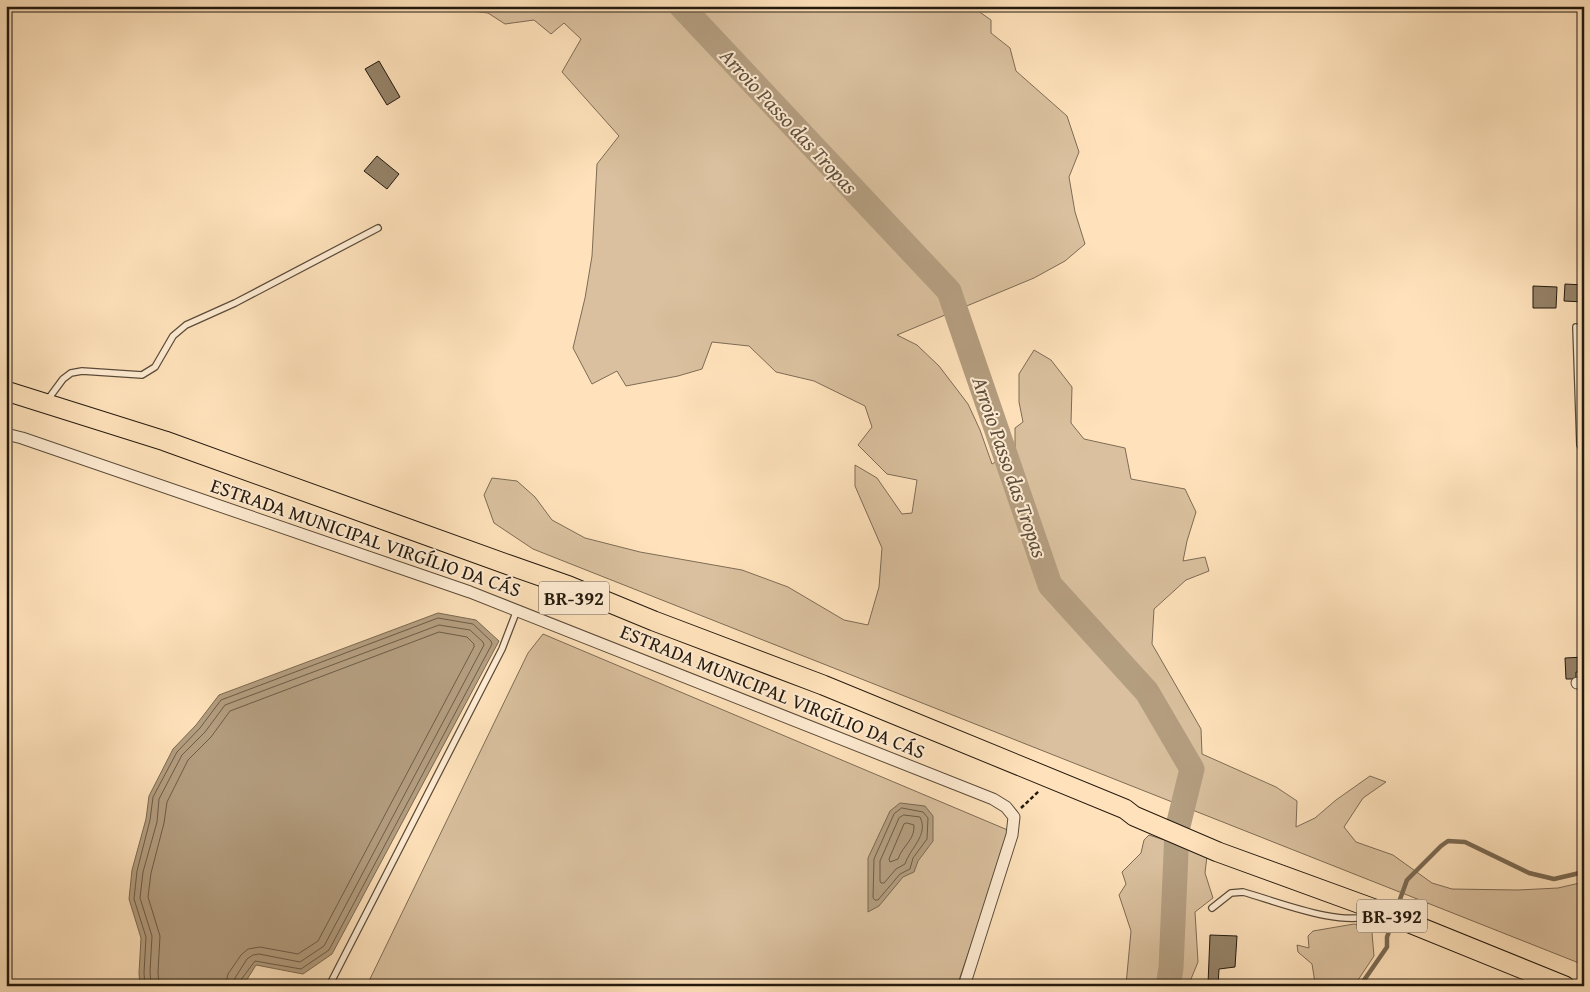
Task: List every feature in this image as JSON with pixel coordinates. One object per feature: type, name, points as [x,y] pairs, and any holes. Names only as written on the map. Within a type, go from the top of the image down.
[{"type":"highway","points":[[6,391],[45,407],[165,440],[570,586],[823,685],[1125,809],[1134,816]]},
{"type":"highway","name":"BR-392","points":[[6,400],[45,407],[442,548],[652,628],[1044,787],[1122,815],[1134,816],[1218,852],[1380,911],[1564,986]]},
{"type":"street","name":"ESTRADA MUNICIPAL VIRGÍLIO DA CÁS","points":[[6,434],[470,592],[993,799],[1006,808],[1014,817]]},
{"type":"street","points":[[964,986],[1012,835],[1014,817]]},
{"type":"lane","points":[[45,407],[63,379],[71,373],[82,371],[142,375],[155,367],[173,336],[186,325],[235,303],[378,228]]},
{"type":"lane","points":[[1576,327],[1580,445],[1584,453]]},
{"type":"lane","points":[[329,986],[502,649],[517,610]]},
{"type":"lane","points":[[1212,908],[1231,892],[1243,892],[1341,919],[1367,918],[1380,911]]},
{"type":"path","points":[[1014,817],[1044,787]]},
{"type":"shaded area","points":[[455,6],[971,6],[991,20],[991,33],[1010,48],[1016,71],[1067,116],[1079,152],[1069,177],[1075,212],[1085,244],[1065,261],[1034,278],[897,335],[917,345],[939,366],[968,404],[992,464],[1015,451],[1015,428],[1023,422],[1019,402],[1019,374],[1034,350],[1051,360],[1072,387],[1071,423],[1084,439],[1125,448],[1131,479],[1185,489],[1196,512],[1183,561],[1205,557],[1209,571],[1186,580],[1154,609],[1152,644],[1201,729],[1202,754],[1276,787],[1297,801],[1296,827],[1315,818],[1336,800],[1370,776],[1386,782],[1363,798],[1344,827],[1356,842],[1393,855],[1432,883],[1452,889],[1518,890],[1558,888],[1584,882],[1584,965],[533,549],[494,523],[484,495],[492,478],[517,481],[535,497],[552,520],[585,538],[640,552],[742,570],[788,587],[844,620],[868,625],[879,587],[882,548],[855,486],[855,465],[877,478],[902,514],[912,513],[917,480],[887,474],[858,445],[872,427],[865,406],[814,381],[776,372],[749,346],[712,342],[702,369],[678,376],[626,386],[617,371],[592,384],[573,348],[585,298],[592,256],[597,164],[619,136],[562,72],[581,39],[564,23],[551,34],[534,20],[505,24],[488,13],[464,10]]},
{"type":"shaded area","points":[[543,634],[1010,831],[957,986],[448,986],[448,984],[369,981],[528,653]]},
{"type":"shaded area","points":[[1149,835],[1195,850],[1207,856],[1205,873],[1213,898],[1195,912],[1198,962],[1191,979],[1191,986],[1126,985],[1131,931],[1119,895],[1126,884],[1122,872],[1141,853],[1144,840]]},
{"type":"shaded area","points":[[1354,924],[1368,927],[1372,933],[1374,956],[1354,986],[1301,986],[1301,984],[1315,983],[1312,964],[1298,952],[1297,945],[1309,948],[1308,936],[1313,931]]},
{"type":"water","points":[[438,613],[476,620],[499,641],[332,954],[303,974],[256,965],[243,986],[140,986],[141,938],[129,899],[132,870],[146,819],[149,796],[173,749],[196,725],[219,695]]},
{"type":"water","points":[[900,803],[925,806],[933,816],[933,841],[918,861],[914,872],[903,877],[879,906],[868,912],[868,858],[890,811]]},
{"type":"building","points":[[379,61],[400,97],[387,105],[365,69]]},
{"type":"building","points":[[377,156],[399,174],[387,189],[364,171]]},
{"type":"building","points":[[1565,284],[1584,285],[1584,302],[1564,301]]},
{"type":"building","points":[[1533,286],[1557,287],[1556,308],[1533,308]]},
{"type":"building","points":[[1584,657],[1584,672],[1576,672],[1576,679],[1566,679],[1565,658]]},
{"type":"building","points":[[1210,935],[1237,936],[1235,967],[1219,969],[1218,985],[1208,984]]},
{"type":"waterway","name":"Arroio Passo das Tropas","points":[[681,6],[949,291],[1050,585],[1147,692],[1192,769],[1177,830],[1171,968],[1168,986]]},
{"type":"waterway","points":[[1395,913],[1407,880],[1448,841],[1465,842],[1529,873],[1554,879],[1584,872]]},
{"type":"waterway","points":[[1360,986],[1387,947],[1387,937],[1393,921]]}]
